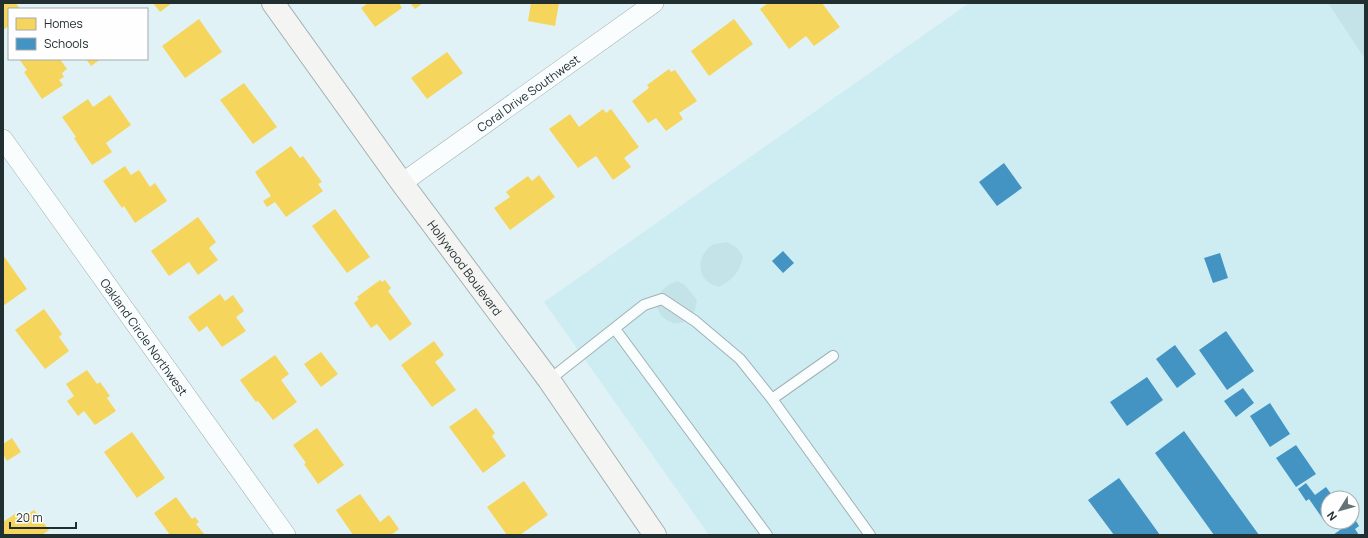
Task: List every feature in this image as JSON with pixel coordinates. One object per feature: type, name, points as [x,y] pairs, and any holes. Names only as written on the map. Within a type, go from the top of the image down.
[{"type":"street","name":"Hollywood Boulevard","points":[[273,3],[402,183],[549,380],[655,535]]},
{"type":"street","name":"Coral Drive Southwest","points":[[402,183],[654,3]]},
{"type":"street","name":"Oakland Circle Northwest","points":[[3,139],[286,535]]},
{"type":"lane","points":[[549,380],[615,329],[644,304],[662,300],[696,321],[740,359],[772,399],[870,535]]},
{"type":"lane","points":[[615,329],[767,535]]},
{"type":"lane","points":[[772,399],[832,356]]},
{"type":"shaded area","points":[[969,3],[1365,3],[1365,535],[709,535],[544,302]]},
{"type":"shaded area","points":[[1328,3],[1365,3],[1365,59]]},
{"type":"shaded area","points":[[727,242],[737,248],[743,256],[742,262],[735,275],[719,287],[709,283],[705,279],[700,270],[700,265],[706,250],[714,244]]},
{"type":"shaded area","points":[[677,281],[685,285],[697,300],[695,310],[692,315],[685,322],[676,323],[668,320],[661,314],[657,307],[658,298],[664,289]]},
{"type":"building: Homes","points":[[3,3],[16,3],[19,8],[8,8],[8,27],[3,30]]},
{"type":"building: Homes","points":[[153,3],[172,3],[160,12]]},
{"type":"building: Homes","points":[[368,3],[399,3],[402,8],[375,27],[361,8]]},
{"type":"building: Homes","points":[[410,3],[423,3],[415,9]]},
{"type":"building: Homes","points":[[531,3],[559,3],[555,26],[528,21]]},
{"type":"building: Homes","points":[[768,3],[822,3],[840,27],[814,46],[806,36],[789,49],[760,9]]},
{"type":"building: Homes","points":[[199,19],[222,52],[185,78],[162,46]]},
{"type":"building: Homes","points":[[734,19],[753,44],[709,76],[691,51]]},
{"type":"building: Homes","points":[[447,52],[463,73],[427,99],[411,78]]},
{"type":"building: Homes","points":[[20,60],[61,60],[67,69],[62,73],[64,77],[59,80],[63,85],[42,99],[24,72],[27,70]]},
{"type":"building: Homes","points":[[87,60],[100,60],[91,66]]},
{"type":"building: Homes","points":[[669,69],[671,72],[675,70],[697,101],[679,113],[683,119],[666,131],[656,118],[648,123],[632,101],[649,88],[647,85]]},
{"type":"building: Homes","points":[[244,83],[277,127],[253,144],[220,100]]},
{"type":"building: Homes","points":[[110,95],[131,125],[106,143],[112,152],[92,165],[74,138],[76,137],[62,117],[88,99],[93,107]]},
{"type":"building: Homes","points":[[603,109],[606,113],[611,109],[639,147],[624,158],[631,167],[613,180],[596,156],[578,168],[549,129],[570,114],[579,127]]},
{"type":"building: Homes","points":[[291,146],[300,158],[303,156],[322,182],[318,184],[323,191],[286,217],[275,202],[267,207],[263,201],[271,196],[255,172]]},
{"type":"building: Homes","points":[[125,166],[131,175],[139,170],[150,187],[155,183],[167,201],[135,223],[124,206],[122,208],[103,181]]},
{"type":"building: Homes","points":[[539,175],[555,197],[510,230],[494,208],[510,197],[506,192],[528,176],[532,181]]},
{"type":"building: Homes","points":[[335,209],[370,257],[347,273],[312,226]]},
{"type":"building: Homes","points":[[198,217],[216,242],[209,248],[218,260],[198,275],[189,262],[169,276],[151,251]]},
{"type":"building: Homes","points":[[3,255],[27,289],[3,306]]},
{"type":"building: Homes","points":[[380,280],[382,282],[385,280],[391,288],[388,291],[412,324],[390,341],[377,324],[371,328],[354,303],[359,299],[357,297]]},
{"type":"building: Homes","points":[[220,294],[225,301],[233,295],[244,311],[236,317],[246,331],[222,347],[207,326],[199,332],[188,317]]},
{"type":"building: Homes","points":[[44,309],[62,334],[59,337],[69,351],[45,369],[15,330]]},
{"type":"building: Homes","points":[[434,341],[444,355],[435,362],[456,390],[432,407],[401,365]]},
{"type":"building: Homes","points":[[321,352],[338,374],[321,387],[304,364]]},
{"type":"building: Homes","points":[[275,355],[289,374],[281,380],[297,402],[273,420],[258,401],[256,402],[240,380]]},
{"type":"building: Homes","points":[[87,370],[97,384],[100,382],[110,396],[107,398],[116,411],[95,425],[84,411],[78,416],[67,401],[74,396],[66,384]]},
{"type":"building: Homes","points":[[476,408],[495,433],[492,436],[506,456],[483,473],[449,427]]},
{"type":"building: Homes","points":[[317,428],[344,465],[318,484],[304,464],[306,463],[293,445]]},
{"type":"building: Homes","points":[[132,432],[165,478],[137,498],[104,452]]},
{"type":"building: Homes","points":[[12,438],[21,452],[7,461],[3,454],[3,444]]},
{"type":"building: Homes","points":[[524,481],[548,515],[520,535],[507,535],[487,507]]},
{"type":"building: Homes","points":[[360,494],[380,522],[389,515],[399,529],[391,535],[353,535],[336,510]]},
{"type":"building: Homes","points":[[176,497],[192,519],[195,517],[199,522],[196,524],[205,535],[170,535],[154,513]]},
{"type":"building: Homes","points":[[34,510],[49,530],[42,535],[3,535],[3,522],[18,512],[22,518]]},
{"type":"building: Schools","points":[[1004,163],[1022,188],[997,206],[979,182]]},
{"type":"building: Schools","points":[[783,251],[794,263],[783,273],[772,261]]},
{"type":"building: Schools","points":[[1220,253],[1228,278],[1213,283],[1204,258]]},
{"type":"building: Schools","points":[[1226,331],[1254,371],[1227,390],[1199,350]]},
{"type":"building: Schools","points":[[1175,345],[1196,374],[1177,388],[1156,359]]},
{"type":"building: Schools","points":[[1147,377],[1163,400],[1127,426],[1110,402]]},
{"type":"building: Schools","points":[[1243,388],[1254,403],[1236,417],[1224,401]]},
{"type":"building: Schools","points":[[1270,403],[1290,434],[1270,447],[1250,416]]},
{"type":"building: Schools","points":[[1184,431],[1259,535],[1214,535],[1155,453]]},
{"type":"building: Schools","points":[[1296,445],[1316,474],[1296,487],[1276,458]]},
{"type":"building: Schools","points":[[1119,478],[1160,535],[1114,535],[1088,500]]},
{"type":"building: Schools","points":[[1306,483],[1315,495],[1320,491],[1320,515],[1309,499],[1306,501],[1298,489]]},
{"type":"building: Schools","points":[[1340,530],[1356,530],[1359,535],[1333,535]]}]
